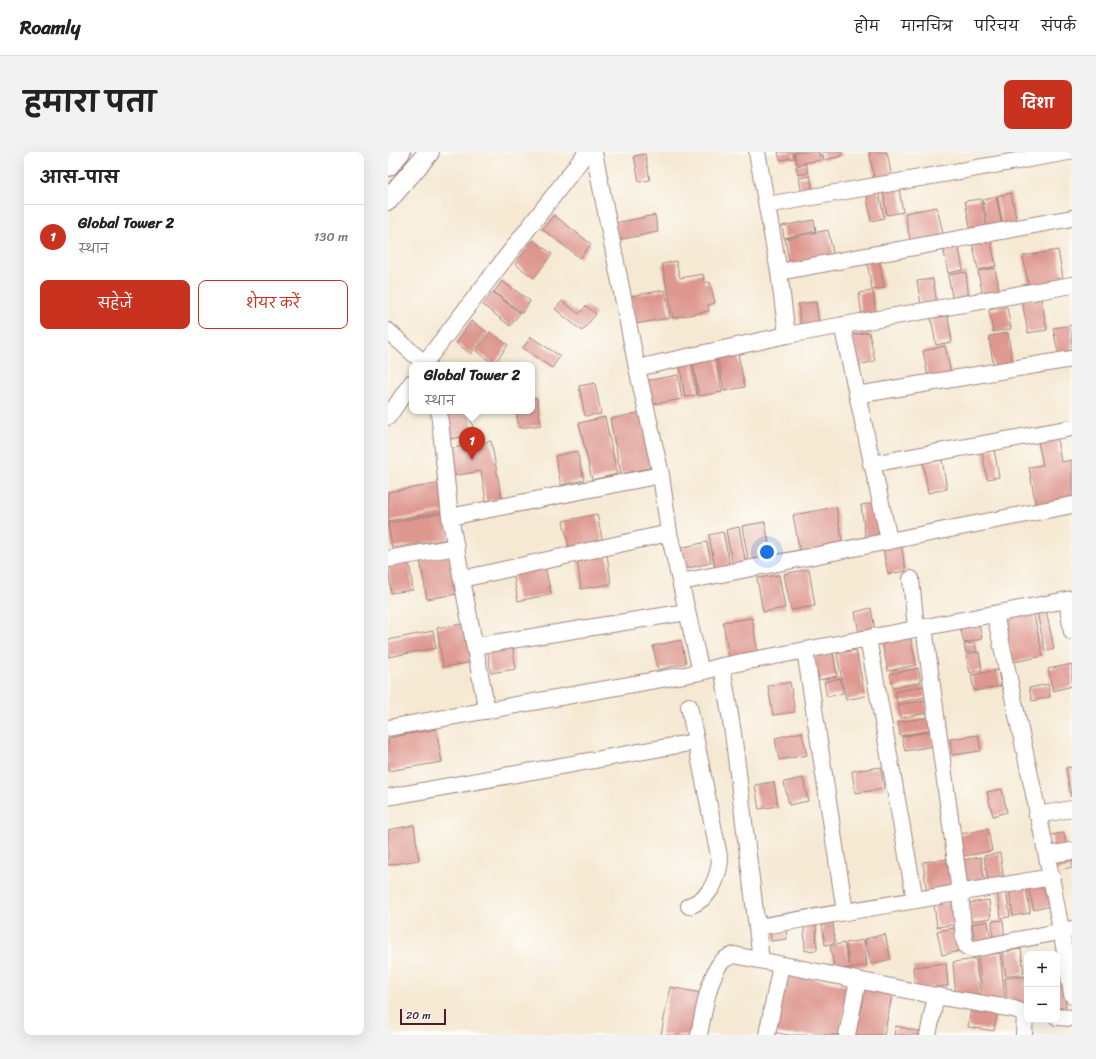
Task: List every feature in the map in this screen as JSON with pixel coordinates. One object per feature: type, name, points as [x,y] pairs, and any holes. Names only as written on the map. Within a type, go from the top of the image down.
[{"type":"main road","points":[[388,166],[400,152]]},
{"type":"main road","points":[[388,200],[429,152]]},
{"type":"street","points":[[426,362],[587,152]]},
{"type":"street","points":[[594,152],[637,368],[661,475],[670,532],[701,672]]},
{"type":"street","points":[[758,152],[779,272],[786,335]]},
{"type":"street","points":[[768,205],[1068,152]]},
{"type":"street","points":[[779,272],[1072,218]]},
{"type":"street","points":[[637,368],[786,335],[1072,285]]},
{"type":"street","points":[[842,325],[871,464],[889,540]]},
{"type":"street","points":[[388,331],[422,362]]},
{"type":"street","points":[[857,395],[1072,359]]},
{"type":"street","points":[[388,418],[409,386]]},
{"type":"street","points":[[439,414],[450,516],[488,711]]},
{"type":"street","points":[[871,464],[1072,428]]},
{"type":"street","points":[[450,516],[661,475]]},
{"type":"street","points":[[681,582],[1072,505]]},
{"type":"street","points":[[462,579],[670,532]]},
{"type":"street","points":[[388,559],[456,547]]},
{"type":"street","points":[[911,579],[920,628],[960,892],[964,940],[967,947],[974,949],[1067,930]]},
{"type":"street","points":[[388,728],[701,672],[722,666],[1069,599],[1072,632]]},
{"type":"street","points":[[475,646],[687,612]]},
{"type":"street","points":[[995,614],[1037,815],[1067,930],[1072,995]]},
{"type":"street","points":[[868,638],[915,900]]},
{"type":"street","points":[[805,650],[845,912]]},
{"type":"street","points":[[722,666],[733,733],[761,960]]},
{"type":"street","points":[[688,706],[720,861],[718,874],[708,895],[698,903],[689,906]]},
{"type":"street","points":[[388,797],[695,742]]},
{"type":"street","points":[[1037,815],[1072,808]]},
{"type":"street","points":[[1048,855],[1072,851]]},
{"type":"street","points":[[757,927],[1052,877]]},
{"type":"street","points":[[699,1035],[708,995],[719,966],[725,959],[734,955],[936,996],[1014,1009],[1024,1013]]},
{"type":"street","points":[[767,1035],[781,965]]},
{"type":"street","points":[[847,1035],[858,980]]},
{"type":"street","points":[[928,1035],[936,996]]},
{"type":"street","points":[[1060,1017],[1072,1018]]},
{"type":"street","points":[[1024,1035],[1025,1023]]},
{"type":"building","points":[[778,152],[793,152],[794,158],[780,160]]},
{"type":"building","points":[[794,152],[819,152],[821,160],[797,164]]},
{"type":"building","points":[[822,152],[841,152],[842,156],[824,160]]},
{"type":"building","points":[[869,152],[887,152],[892,178],[875,182]]},
{"type":"building","points":[[645,154],[650,180],[639,182],[634,156]]},
{"type":"building","points":[[806,164],[808,173],[798,175],[796,166]]},
{"type":"building","points":[[810,176],[813,192],[802,194],[799,178]]},
{"type":"building","points":[[898,183],[903,212],[887,215],[882,186]]},
{"type":"building","points":[[878,187],[884,218],[871,221],[866,190]]},
{"type":"building","points":[[1011,193],[1017,223],[1003,226],[997,196]]},
{"type":"building","points":[[996,197],[1002,226],[988,228],[983,200]]},
{"type":"building","points":[[981,199],[987,229],[971,232],[965,201]]},
{"type":"building","points":[[937,207],[944,238],[911,245],[905,213]]},
{"type":"building","points":[[554,215],[591,244],[580,258],[542,229]]},
{"type":"building","points":[[655,215],[658,232],[618,240],[615,223]]},
{"type":"building","points":[[814,220],[816,231],[784,238],[782,226]]},
{"type":"building","points":[[828,230],[834,257],[790,266],[785,239]]},
{"type":"building","points":[[990,237],[996,266],[978,270],[972,240]]},
{"type":"building","points":[[533,240],[552,254],[534,278],[515,264]]},
{"type":"building","points":[[958,243],[963,270],[948,273],[943,246]]},
{"type":"building","points":[[1058,250],[1064,284],[1029,290],[1023,256]]},
{"type":"building","points":[[879,259],[884,288],[872,290],[867,261]]},
{"type":"building","points":[[676,261],[680,278],[703,274],[704,283],[710,282],[715,303],[708,305],[709,311],[673,318],[662,264]]},
{"type":"building","points":[[995,268],[1000,294],[983,297],[978,271]]},
{"type":"building","points":[[966,272],[969,300],[953,302],[948,275]]},
{"type":"building","points":[[933,279],[937,305],[921,304],[917,281]]},
{"type":"building","points":[[502,281],[530,301],[522,313],[494,292]]},
{"type":"building","points":[[665,290],[670,318],[635,324],[630,296]]},
{"type":"building","points":[[873,291],[876,314],[862,318],[859,293]]},
{"type":"building","points":[[493,292],[520,313],[510,326],[483,305]]},
{"type":"building","points":[[1041,298],[1047,330],[1028,333],[1022,301]]},
{"type":"building","points":[[562,301],[579,314],[586,306],[596,314],[582,331],[555,309]]},
{"type":"building","points":[[816,302],[819,326],[801,328],[798,304]]},
{"type":"building","points":[[1007,307],[1011,329],[993,332],[989,310]]},
{"type":"building","points":[[948,316],[952,342],[936,345],[931,318]]},
{"type":"building","points":[[471,321],[487,332],[471,354],[456,343]]},
{"type":"building","points":[[1072,325],[1072,356],[1059,358],[1053,328]]},
{"type":"building","points":[[490,332],[508,345],[495,362],[491,362],[476,351]]},
{"type":"building","points":[[869,332],[875,361],[859,365],[852,335]]},
{"type":"building","points":[[1008,333],[1013,367],[994,370],[989,336]]},
{"type":"building","points":[[531,337],[560,356],[552,368],[523,348]]},
{"type":"building","points":[[945,346],[952,378],[929,382],[923,351]]},
{"type":"building","points":[[737,349],[745,387],[724,391],[717,353]]},
{"type":"building","points":[[716,358],[722,392],[699,396],[693,362]]},
{"type":"building","points":[[691,360],[697,395],[685,397],[679,362]]},
{"type":"building","points":[[678,375],[682,399],[649,405],[645,381]]},
{"type":"building","points":[[595,383],[601,414],[585,416],[579,386]]},
{"type":"building","points":[[535,398],[537,398],[541,425],[519,428],[517,414],[535,414]]},
{"type":"building","points":[[642,412],[653,467],[621,474],[610,419]]},
{"type":"building","points":[[445,414],[470,414],[474,435],[450,439]]},
{"type":"building","points":[[605,417],[617,474],[592,480],[579,423]]},
{"type":"building","points":[[1056,434],[1061,462],[1072,460],[1072,501],[1036,507],[1029,467],[1043,465],[1037,437]]},
{"type":"building","points":[[491,441],[502,499],[486,501],[481,471],[452,476],[448,449]]},
{"type":"building","points":[[994,449],[999,477],[987,479],[982,451]]},
{"type":"building","points":[[577,451],[584,480],[561,485],[555,456]]},
{"type":"building","points":[[942,460],[947,489],[928,493],[923,463]]},
{"type":"building","points":[[442,483],[447,511],[388,521],[388,492]]},
{"type":"building","points":[[875,503],[880,539],[866,541],[861,505]]},
{"type":"building","points":[[836,507],[843,545],[800,552],[793,515]]},
{"type":"building","points":[[445,513],[449,539],[392,548],[388,523]]},
{"type":"building","points":[[597,514],[603,544],[570,552],[563,521]]},
{"type":"building","points":[[765,522],[772,560],[749,564],[742,526]]},
{"type":"building","points":[[739,527],[746,564],[733,567],[726,530]]},
{"type":"building","points":[[723,532],[730,566],[715,569],[709,535]]},
{"type":"building","points":[[707,542],[711,563],[679,570],[675,549]]},
{"type":"building","points":[[901,545],[906,571],[888,574],[883,548]]},
{"type":"building","points":[[450,554],[457,594],[427,599],[420,559]]},
{"type":"building","points":[[607,554],[611,584],[581,589],[577,559]]},
{"type":"building","points":[[409,560],[413,590],[391,593],[388,563]]},
{"type":"building","points":[[545,566],[551,594],[518,601],[513,573]]},
{"type":"building","points":[[809,569],[815,606],[791,610],[784,574]]},
{"type":"building","points":[[779,575],[785,608],[763,612],[757,578]]},
{"type":"building","points":[[871,608],[875,630],[859,633],[855,612]]},
{"type":"building","points":[[1046,610],[1054,649],[1045,651],[1037,612]]},
{"type":"building","points":[[1033,611],[1043,656],[1014,662],[1003,618]]},
{"type":"building","points":[[752,618],[758,654],[729,659],[723,622]]},
{"type":"building","points":[[468,623],[474,662],[443,667],[437,628]]},
{"type":"building","points":[[979,623],[982,639],[964,643],[960,627]]},
{"type":"building","points":[[433,631],[436,648],[388,657],[388,640]]},
{"type":"building","points":[[910,635],[916,665],[888,671],[882,641]]},
{"type":"building","points":[[681,640],[686,663],[658,670],[653,646]]},
{"type":"building","points":[[512,643],[516,669],[491,673],[487,647]]},
{"type":"building","points":[[975,643],[977,651],[966,653],[964,644]]},
{"type":"building","points":[[856,650],[865,696],[846,700],[837,654]]},
{"type":"building","points":[[979,652],[982,670],[970,673],[966,655]]},
{"type":"building","points":[[833,653],[837,676],[819,680],[814,657]]},
{"type":"building","points":[[1072,664],[1072,686],[1053,691],[1048,669]]},
{"type":"building","points":[[918,668],[921,682],[893,688],[890,674]]},
{"type":"building","points":[[998,670],[1001,686],[974,691],[971,675]]},
{"type":"building","points":[[840,678],[843,693],[827,697],[824,682]]},
{"type":"building","points":[[790,682],[795,712],[773,715],[768,686]]},
{"type":"building","points":[[1048,684],[1050,697],[1032,701],[1029,688]]},
{"type":"building","points":[[923,686],[925,697],[897,703],[895,692]]},
{"type":"building","points":[[925,700],[928,713],[901,718],[898,705]]},
{"type":"building","points":[[931,717],[933,730],[900,736],[898,722]]},
{"type":"building","points":[[436,729],[442,762],[388,771],[388,738]]},
{"type":"building","points":[[932,731],[934,746],[905,751],[902,737]]},
{"type":"building","points":[[802,732],[807,755],[779,760],[775,738]]},
{"type":"building","points":[[978,735],[981,751],[952,755],[950,739]]},
{"type":"building","points":[[881,767],[884,789],[855,793],[852,771]]},
{"type":"building","points":[[1072,767],[1072,797],[1071,797],[1066,768]]},
{"type":"building","points":[[803,778],[808,801],[789,805],[784,782]]},
{"type":"building","points":[[774,782],[778,806],[759,809],[755,785]]},
{"type":"building","points":[[1002,789],[1007,812],[993,816],[987,792]]},
{"type":"building","points":[[414,825],[419,860],[388,865],[388,830]]},
{"type":"building","points":[[988,829],[992,851],[959,857],[955,835]]},
{"type":"building","points":[[1064,833],[1066,845],[1053,847],[1051,835]]},
{"type":"building","points":[[1000,853],[1004,880],[988,882],[984,856]]},
{"type":"building","points":[[981,857],[985,884],[966,887],[962,860]]},
{"type":"building","points":[[1072,858],[1072,867],[1054,871],[1053,862]]},
{"type":"building","points":[[948,859],[952,890],[927,894],[923,862]]},
{"type":"building","points":[[1049,879],[1055,905],[1034,910],[1027,884]]},
{"type":"building","points":[[1026,887],[1030,913],[1013,916],[1009,889]]},
{"type":"building","points":[[1006,890],[1010,917],[1001,918],[997,891]]},
{"type":"building","points":[[989,900],[991,918],[971,921],[969,903]]},
{"type":"building","points":[[955,902],[959,924],[937,927],[934,905]]},
{"type":"building","points":[[1003,920],[1005,940],[993,941],[992,921]]},
{"type":"building","points":[[988,921],[991,941],[975,944],[972,924]]},
{"type":"building","points":[[833,923],[835,943],[825,945],[822,925]]},
{"type":"building","points":[[816,924],[817,950],[805,951],[804,925]]},
{"type":"building","points":[[786,927],[787,939],[771,941],[770,928]]},
{"type":"building","points":[[960,927],[964,950],[942,955],[937,931]]},
{"type":"building","points":[[885,934],[891,959],[871,964],[865,939]]},
{"type":"building","points":[[864,940],[867,965],[835,970],[830,946],[844,943],[849,965],[846,943]]},
{"type":"building","points":[[1021,949],[1024,973],[1006,976],[1002,952]]},
{"type":"building","points":[[1000,953],[1005,1000],[983,1002],[978,956]]},
{"type":"building","points":[[976,959],[980,996],[956,999],[953,962]]},
{"type":"building","points":[[946,963],[948,986],[915,989],[913,967]]},
{"type":"building","points":[[785,973],[849,986],[839,1035],[789,1035],[773,1032]]},
{"type":"building","points":[[1024,976],[1024,1005],[1008,1007],[1005,978]]},
{"type":"building","points":[[1060,979],[1063,979],[1066,1008],[1060,1008]]},
{"type":"building","points":[[863,985],[893,991],[884,1035],[852,1035]]},
{"type":"building","points":[[670,987],[701,993],[692,1035],[661,1035]]},
{"type":"building","points":[[971,1007],[997,1011],[994,1031],[968,1027]]},
{"type":"building","points":[[896,1026],[926,1033],[926,1035],[894,1035]]},
{"type":"place","name":"Global Tower 2","points":[[472,460]]}]
